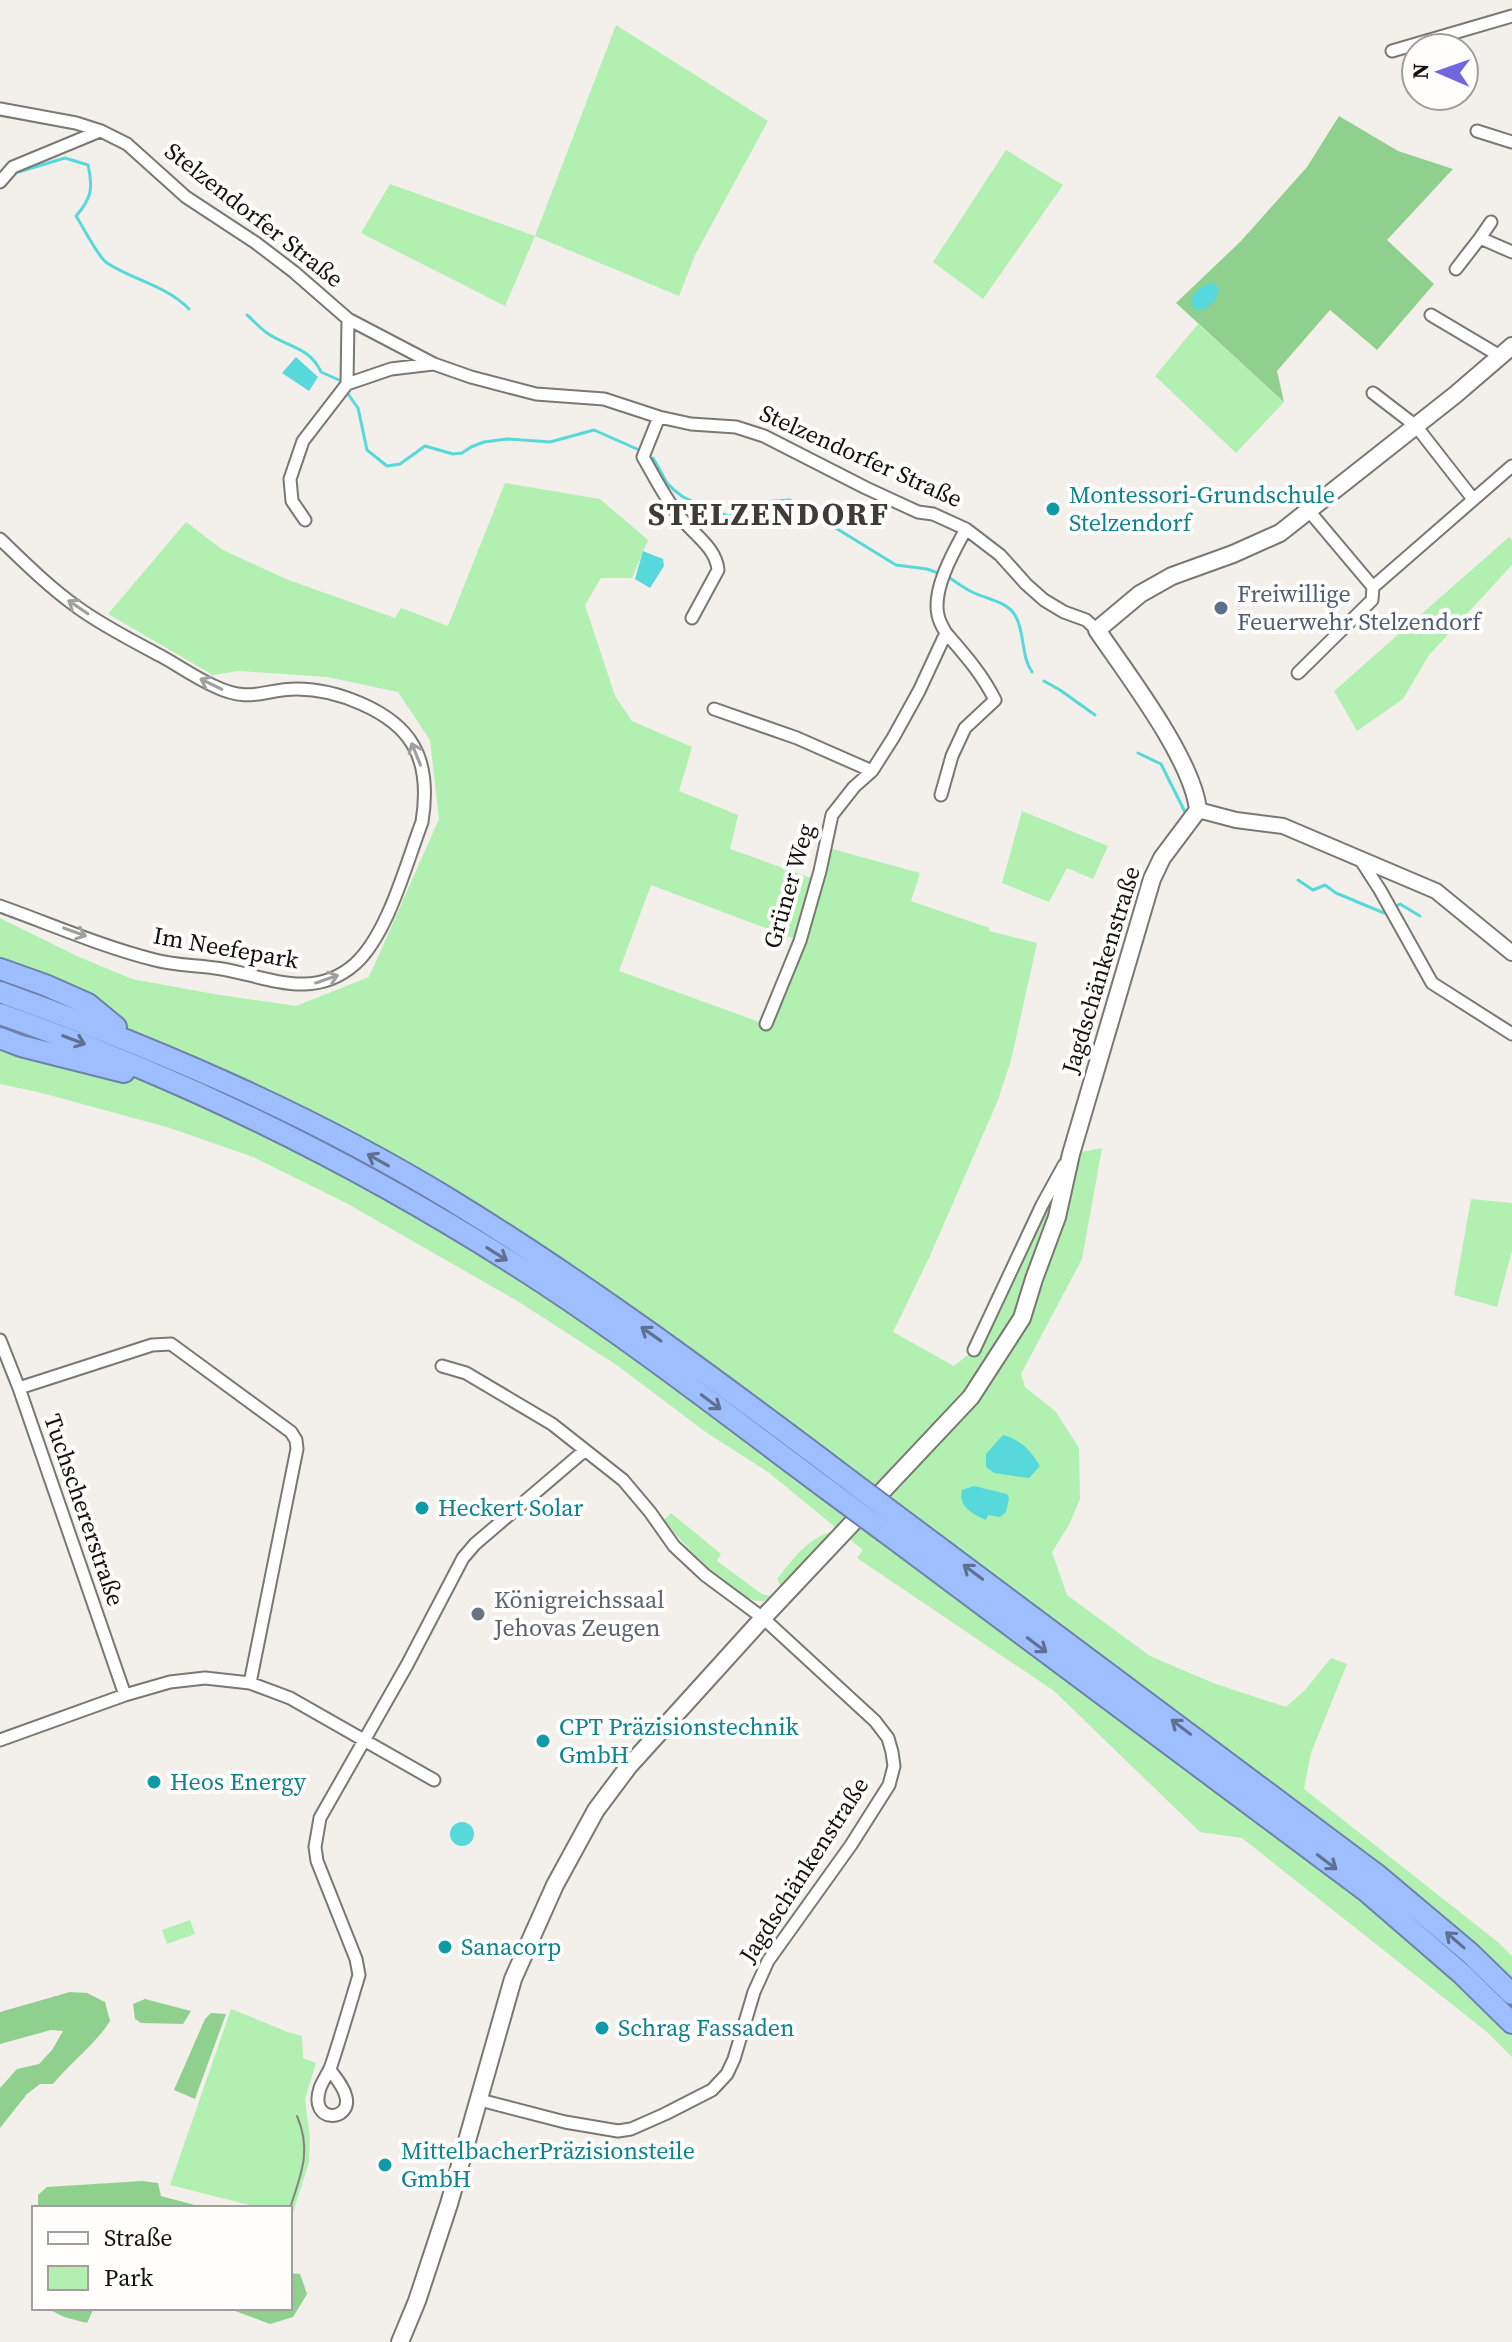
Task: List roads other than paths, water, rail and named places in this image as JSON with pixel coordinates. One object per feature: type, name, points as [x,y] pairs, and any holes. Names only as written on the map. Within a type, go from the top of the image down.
[{"type":"highway","points":[[1,969],[88,1004],[138,1045]]},
{"type":"highway","points":[[0,992],[96,1027],[215,1078],[330,1133],[446,1198],[547,1261],[656,1337],[842,1488]]},
{"type":"highway","points":[[0,1014],[143,1068],[326,1154],[431,1213],[533,1276],[690,1387],[842,1488],[1244,1773],[1271,1806],[1462,1974],[1512,2023]]},
{"type":"highway","points":[[0,1038],[118,1070],[201,1104],[230,1107]]},
{"type":"highway","points":[[891,1524],[1233,1791],[1271,1806],[1420,1909],[1512,1994]]},
{"type":"main road","points":[[1097,630],[1140,594],[1172,576],[1280,533],[1506,351]]},
{"type":"main road","name":"Stelzendorfer Straße","points":[[1097,630],[1174,748],[1197,796],[1198,810]]},
{"type":"main road","name":"Jagdschänkenstraße","points":[[400,2342],[436,2246],[513,1979],[567,1859],[596,1810],[629,1766],[763,1618],[971,1397],[1022,1318],[1057,1217],[1071,1154],[1152,879],[1162,858],[1198,810]]},
{"type":"street","points":[[1392,51],[1512,16]]},
{"type":"street","name":"Stelzendorfer Straße","points":[[0,109],[76,123],[127,144],[186,197],[279,260],[348,319],[434,364],[536,394],[604,399],[659,417],[691,424],[736,427],[764,436],[918,512],[933,514],[966,529],[1000,555],[1044,600],[1086,620],[1097,630]]},
{"type":"street","points":[[0,182],[13,167],[101,131]]},
{"type":"street","points":[[1477,131],[1512,142]]},
{"type":"street","points":[[1456,269],[1491,222]]},
{"type":"street","points":[[1480,238],[1512,252]]},
{"type":"street","points":[[1431,315],[1506,351]]},
{"type":"street","points":[[347,384],[348,319]]},
{"type":"street","points":[[305,520],[292,501],[290,479],[303,441],[347,384],[391,369],[434,364]]},
{"type":"street","points":[[1373,393],[1416,426],[1473,499]]},
{"type":"street","points":[[659,417],[643,457],[678,515],[711,550],[717,561],[718,570],[692,618]]},
{"type":"street","points":[[1298,673],[1372,600],[1373,587],[1512,466]]},
{"type":"street","points":[[1309,511],[1373,587]]},
{"type":"street","points":[[941,795],[952,756],[965,728],[995,700],[973,663],[946,633],[937,614],[939,594],[950,560],[966,529]]},
{"type":"street","name":"Im Neefepark","points":[[0,539],[80,610],[214,687],[245,696],[296,689],[333,693],[385,717],[414,746],[424,781],[425,803],[422,822],[379,932],[355,964],[340,974],[315,983],[284,984],[223,969],[154,960],[0,907]]},
{"type":"street","name":"Grüner Weg","points":[[766,1024],[800,941],[832,815],[854,787],[872,771],[919,691],[946,633]]},
{"type":"street","points":[[714,709],[797,738],[872,771]]},
{"type":"street","points":[[1198,810],[1236,820],[1283,826],[1436,891],[1512,953]]},
{"type":"street","points":[[1360,859],[1432,983],[1512,1034]]},
{"type":"street","name":"Jagdschänkenstraße","points":[[974,1350],[1042,1205],[1071,1154]]},
{"type":"street","name":"Tuchschererstraße","points":[[0,1340],[125,1695]]},
{"type":"street","points":[[19,1388],[152,1345],[171,1344],[291,1432],[297,1449],[250,1683]]},
{"type":"street","name":"Jagdschänkenstraße","points":[[442,1366],[466,1373],[539,1417],[623,1480],[674,1546],[763,1618],[875,1721],[888,1738],[894,1766],[889,1785],[860,1832],[768,1961],[754,1992],[734,2059],[727,2074],[712,2090],[631,2129],[618,2131],[572,2124],[480,2100]]},
{"type":"street","points":[[330,2070],[359,1975],[356,1959],[317,1861],[315,1847],[320,1818],[463,1558],[475,1544],[584,1451]]},
{"type":"street","points":[[0,1740],[125,1695],[170,1682],[205,1678],[250,1683],[290,1698],[434,1780]]},
{"type":"water","points":[[1213,283],[1219,289],[1215,301],[1203,310],[1193,309],[1193,295],[1203,286]]},
{"type":"water","points":[[296,357],[318,377],[309,391],[282,373]]},
{"type":"water","points":[[643,551],[663,559],[664,566],[650,588],[635,579]]},
{"type":"water","points":[[1003,1435],[1025,1447],[1040,1466],[1029,1478],[994,1473],[986,1467],[986,1454]]},
{"type":"water","points":[[974,1486],[1007,1494],[1006,1512],[1000,1517],[988,1515],[986,1520],[971,1512],[961,1496],[962,1490]]},
{"type":"water","points":[[462,1822],[473,1829],[474,1834],[467,1845],[462,1846],[451,1839],[450,1834],[457,1823]]},
{"type":"waterway","points":[[15,173],[65,158],[88,165],[90,192],[76,216],[99,254],[107,263],[171,294],[189,309]]},
{"type":"waterway","points":[[247,315],[267,333],[311,357],[321,372],[339,380]]},
{"type":"waterway","points":[[348,394],[358,408],[367,450],[387,466],[400,464],[425,446],[453,454],[484,442],[507,439],[550,442],[594,430],[637,449]]},
{"type":"waterway","points":[[653,458],[674,490],[712,510],[728,516],[736,515],[762,502],[790,500],[896,565],[938,573]]},
{"type":"waterway","points":[[950,578],[1012,612],[1019,624],[1032,672]]},
{"type":"waterway","points":[[1044,681],[1095,715]]},
{"type":"waterway","points":[[1138,753],[1161,764],[1186,814]]},
{"type":"waterway","points":[[1298,880],[1313,890],[1325,885],[1336,893],[1384,913],[1400,904],[1420,916]]},
{"type":"tram line","points":[[291,2206],[304,2152],[297,2116]]},
{"type":"place","name":"Montessori-Grundschule Stelzendorf","points":[[1053,509]]},
{"type":"place","name":"Freiwillige Feuerwehr Stelzendorf","points":[[1221,608]]},
{"type":"place","name":"Heckert Solar","points":[[422,1508]]},
{"type":"place","name":"Königreichssaal Jehovas Zeugen","points":[[478,1614]]},
{"type":"place","name":"CPT Präzisionstechnik GmbH","points":[[543,1741]]},
{"type":"place","name":"Heos Energy","points":[[154,1782]]},
{"type":"place","name":"Sanacorp","points":[[445,1947]]},
{"type":"place","name":"Schrag Fassaden","points":[[602,2028]]},
{"type":"place","name":"MittelbacherPräzisionsteile GmbH","points":[[385,2165]]},
{"type":"district","name":"STELZENDORF","points":[[769,514]]}]
